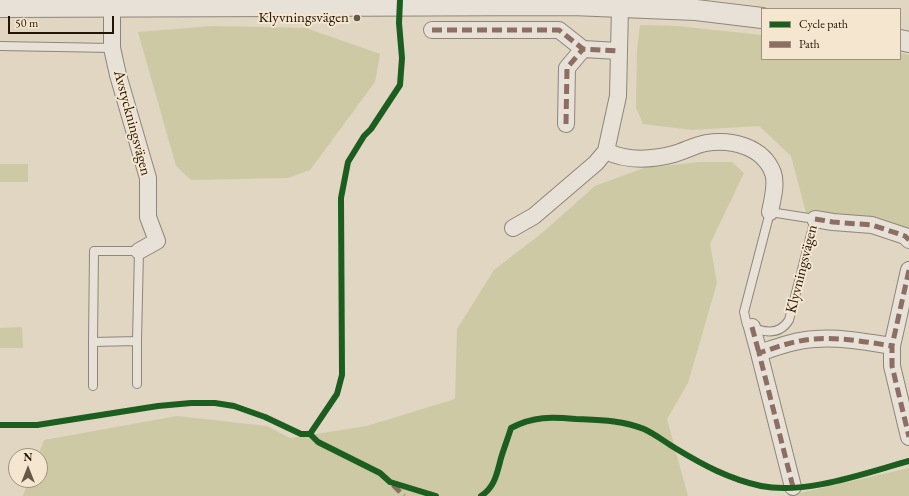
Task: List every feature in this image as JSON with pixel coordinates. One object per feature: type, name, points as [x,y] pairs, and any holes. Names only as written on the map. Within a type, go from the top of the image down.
[{"type":"street","points":[[0,7],[112,7],[205,3],[513,5],[618,4],[696,10],[761,18]]},
{"type":"street","points":[[513,228],[534,216],[596,163],[606,151],[618,96],[618,4]]},
{"type":"street","name":"Avstyckningsvägen","points":[[112,7],[112,48],[118,75],[148,178],[148,217],[157,241],[139,250]]},
{"type":"street","points":[[432,30],[560,30],[583,50],[618,51]]},
{"type":"street","points":[[566,124],[567,68],[583,50]]},
{"type":"street","points":[[606,151],[616,156],[632,159],[652,158],[674,154],[705,143],[731,142],[749,148],[766,160],[774,174],[774,190],[770,212]]},
{"type":"street","points":[[816,219],[832,222],[872,225],[905,236],[909,240]]},
{"type":"street","points":[[909,270],[892,346],[892,366],[909,437]]},
{"type":"street","points":[[752,327],[794,487]]},
{"type":"street","points":[[759,353],[798,342],[815,339],[863,342],[892,346]]},
{"type":"lane","points":[[0,46],[112,48]]},
{"type":"lane","points":[[752,327],[747,325],[744,312],[770,212]]},
{"type":"lane","name":"Klyvningsvägen","points":[[752,327],[761,330],[780,330],[789,320],[816,219],[770,212]]},
{"type":"lane","points":[[93,386],[94,252],[139,250],[137,384]]},
{"type":"lane","points":[[93,342],[137,341]]},
{"type":"shaded area","points":[[640,25],[677,26],[761,35],[761,60],[901,60],[901,53],[909,55],[909,230],[894,225],[806,213],[791,156],[759,126],[692,130],[643,124],[636,108],[637,50]]},
{"type":"shaded area","points":[[213,26],[306,28],[380,54],[375,82],[310,170],[288,178],[191,180],[176,166],[138,32]]},
{"type":"shaded area","points":[[700,162],[732,162],[744,173],[710,244],[717,283],[688,383],[667,419],[688,496],[23,496],[26,488],[48,488],[48,448],[41,448],[44,440],[177,416],[267,426],[290,438],[367,426],[455,399],[457,329],[494,270],[542,233],[595,186],[644,168]]},
{"type":"shaded area","points":[[0,164],[28,164],[28,182],[0,182]]},
{"type":"shaded area","points":[[22,327],[23,348],[0,348],[0,328]]},
{"type":"shaded area","points":[[909,468],[909,496],[787,496]]},
{"type":"marked path","points":[[432,30],[559,30],[583,49],[618,51]]},
{"type":"marked path","points":[[566,124],[567,68],[583,49]]},
{"type":"marked path","points":[[815,219],[872,225],[905,236],[909,240]]},
{"type":"marked path","points":[[909,270],[892,346],[892,366],[909,437]]},
{"type":"marked path","points":[[752,327],[759,353]]},
{"type":"marked path","points":[[793,487],[759,353],[794,342],[815,339],[844,339],[892,346]]},
{"type":"marked path","points":[[393,485],[404,496]]},
{"type":"cycle path","points":[[310,434],[337,394],[342,375],[341,198],[348,162],[364,136],[371,129],[400,85],[402,58],[399,23],[400,0]]},
{"type":"cycle path","points":[[0,425],[37,425],[158,406],[191,403],[215,403],[234,406],[265,417],[301,434],[310,434],[318,442],[380,473],[390,482],[436,496]]},
{"type":"cycle path","points":[[481,496],[486,492],[495,479],[511,428],[527,421],[543,418],[602,420],[636,426],[648,431],[716,471],[738,480],[761,486],[778,488],[797,488],[855,477],[909,461]]},
{"type":"place","name":"Klyvningsvägen","points":[[357,18]]}]
